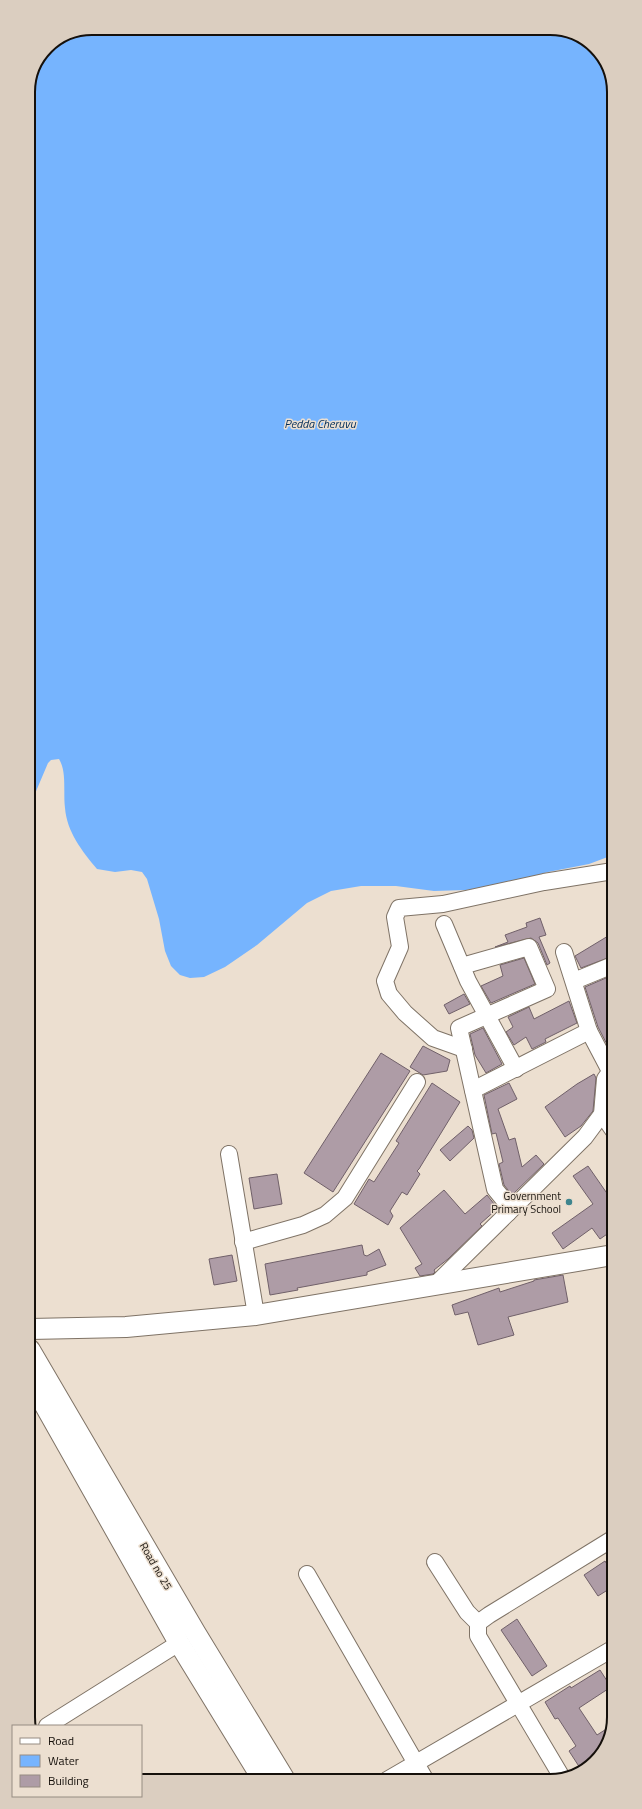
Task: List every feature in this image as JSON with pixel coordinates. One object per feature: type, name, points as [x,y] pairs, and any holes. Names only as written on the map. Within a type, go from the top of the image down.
[{"type":"street","points":[[464,1050],[433,1038],[405,1013],[388,994],[385,980],[400,946],[395,917],[399,908],[443,904],[544,882],[607,872]]},
{"type":"street","points":[[444,924],[462,966],[516,1069]]},
{"type":"street","points":[[462,966],[529,947],[547,989],[459,1028],[495,1189],[504,1200],[508,1213]]},
{"type":"street","points":[[564,952],[589,1031],[607,1063]]},
{"type":"street","points":[[574,981],[607,967]]},
{"type":"street","points":[[473,1090],[589,1031]]},
{"type":"street","points":[[437,1283],[585,1137],[602,1114],[605,1079],[607,1076]]},
{"type":"street","points":[[243,1242],[303,1225],[325,1215],[345,1198],[417,1082]]},
{"type":"street","points":[[602,1114],[607,1121]]},
{"type":"street","points":[[229,1154],[256,1315]]},
{"type":"street","points":[[35,1329],[126,1327],[256,1315],[607,1255]]},
{"type":"street","points":[[594,1258],[607,1261]]},
{"type":"street","name":"Road no 25","points":[[35,1359],[127,1533],[179,1643],[259,1774]]},
{"type":"street","name":"Road no 25","points":[[35,1387],[127,1533],[195,1632],[282,1774]]},
{"type":"street","points":[[478,1623],[607,1542]]},
{"type":"street","points":[[435,1562],[467,1612],[478,1623],[478,1636],[561,1773]]},
{"type":"street","points":[[307,1574],[422,1774]]},
{"type":"street","points":[[51,1725],[67,1721],[179,1643]]},
{"type":"street","points":[[397,1774],[607,1653]]},
{"type":"water","name":"Pedda Cheruvu","points":[[92,35],[554,35],[572,39],[588,49],[603,70],[607,85],[607,857],[589,864],[548,872],[509,883],[466,890],[434,891],[396,886],[361,886],[331,891],[307,903],[257,945],[225,967],[204,977],[190,978],[180,975],[171,966],[165,951],[159,919],[147,879],[142,872],[131,870],[115,872],[97,869],[76,841],[66,817],[64,802],[64,776],[61,764],[59,759],[51,760],[48,763],[35,794],[35,92],[39,70],[45,60],[60,45],[70,39]]},
{"type":"building","points":[[540,918],[546,935],[539,937],[550,963],[547,965],[538,943],[531,938],[495,947],[508,942],[505,935],[527,927],[526,923]]},
{"type":"building","points":[[607,937],[607,958],[581,968],[575,956]]},
{"type":"building","points":[[524,958],[535,984],[491,1003],[481,986],[503,976],[500,965]]},
{"type":"building","points":[[607,978],[607,1044],[598,1027],[585,987]]},
{"type":"building","points":[[464,994],[470,1004],[449,1014],[444,1005]]},
{"type":"building","points":[[569,1001],[577,1023],[545,1039],[546,1042],[532,1049],[526,1037],[514,1045],[506,1032],[513,1027],[508,1017],[529,1007],[534,1019]]},
{"type":"building","points":[[483,1028],[502,1064],[486,1073],[475,1055],[470,1034]]},
{"type":"building","points":[[423,1046],[450,1060],[447,1071],[423,1075],[410,1067]]},
{"type":"building","points":[[381,1053],[410,1071],[333,1192],[304,1173]]},
{"type":"building","points":[[594,1074],[596,1078],[593,1111],[581,1126],[565,1137],[545,1107],[577,1084]]},
{"type":"building","points":[[432,1083],[460,1102],[417,1171],[420,1174],[407,1195],[402,1192],[390,1211],[393,1216],[388,1225],[354,1204],[369,1179],[374,1182],[399,1143],[396,1141]]},
{"type":"building","points":[[509,1083],[517,1099],[498,1109],[509,1140],[515,1138],[522,1167],[536,1155],[544,1164],[512,1195],[504,1185],[499,1164],[503,1162],[496,1133],[492,1134],[484,1095]]},
{"type":"building","points":[[468,1126],[472,1130],[474,1138],[450,1161],[440,1150]]},
{"type":"building","points":[[588,1166],[607,1193],[607,1234],[600,1239],[592,1228],[563,1249],[552,1233],[593,1204],[573,1176]]},
{"type":"building","points":[[277,1174],[282,1204],[254,1209],[249,1178]]},
{"type":"building","points":[[444,1190],[465,1214],[487,1195],[497,1209],[480,1224],[482,1226],[448,1259],[434,1270],[435,1272],[433,1274],[420,1276],[415,1268],[422,1264],[400,1228]]},
{"type":"building","points":[[362,1245],[364,1255],[367,1256],[379,1249],[386,1265],[367,1272],[367,1275],[297,1288],[298,1290],[270,1295],[265,1264]]},
{"type":"building","points":[[232,1255],[237,1281],[214,1285],[209,1259]]},
{"type":"building","points":[[563,1275],[568,1302],[508,1317],[514,1335],[478,1345],[468,1312],[455,1315],[452,1305],[499,1288],[500,1292],[534,1280]]},
{"type":"building","points":[[605,1561],[607,1564],[607,1590],[598,1596],[584,1575]]},
{"type":"building","points":[[517,1619],[547,1666],[532,1676],[501,1630]]},
{"type":"building","points":[[600,1670],[607,1681],[607,1690],[579,1708],[597,1735],[605,1730],[601,1742],[595,1752],[588,1760],[579,1766],[569,1751],[576,1746],[558,1718],[555,1719],[545,1702],[570,1686],[571,1688]]},
{"type":"place","name":"Government Primary School","points":[[569,1202]]}]
